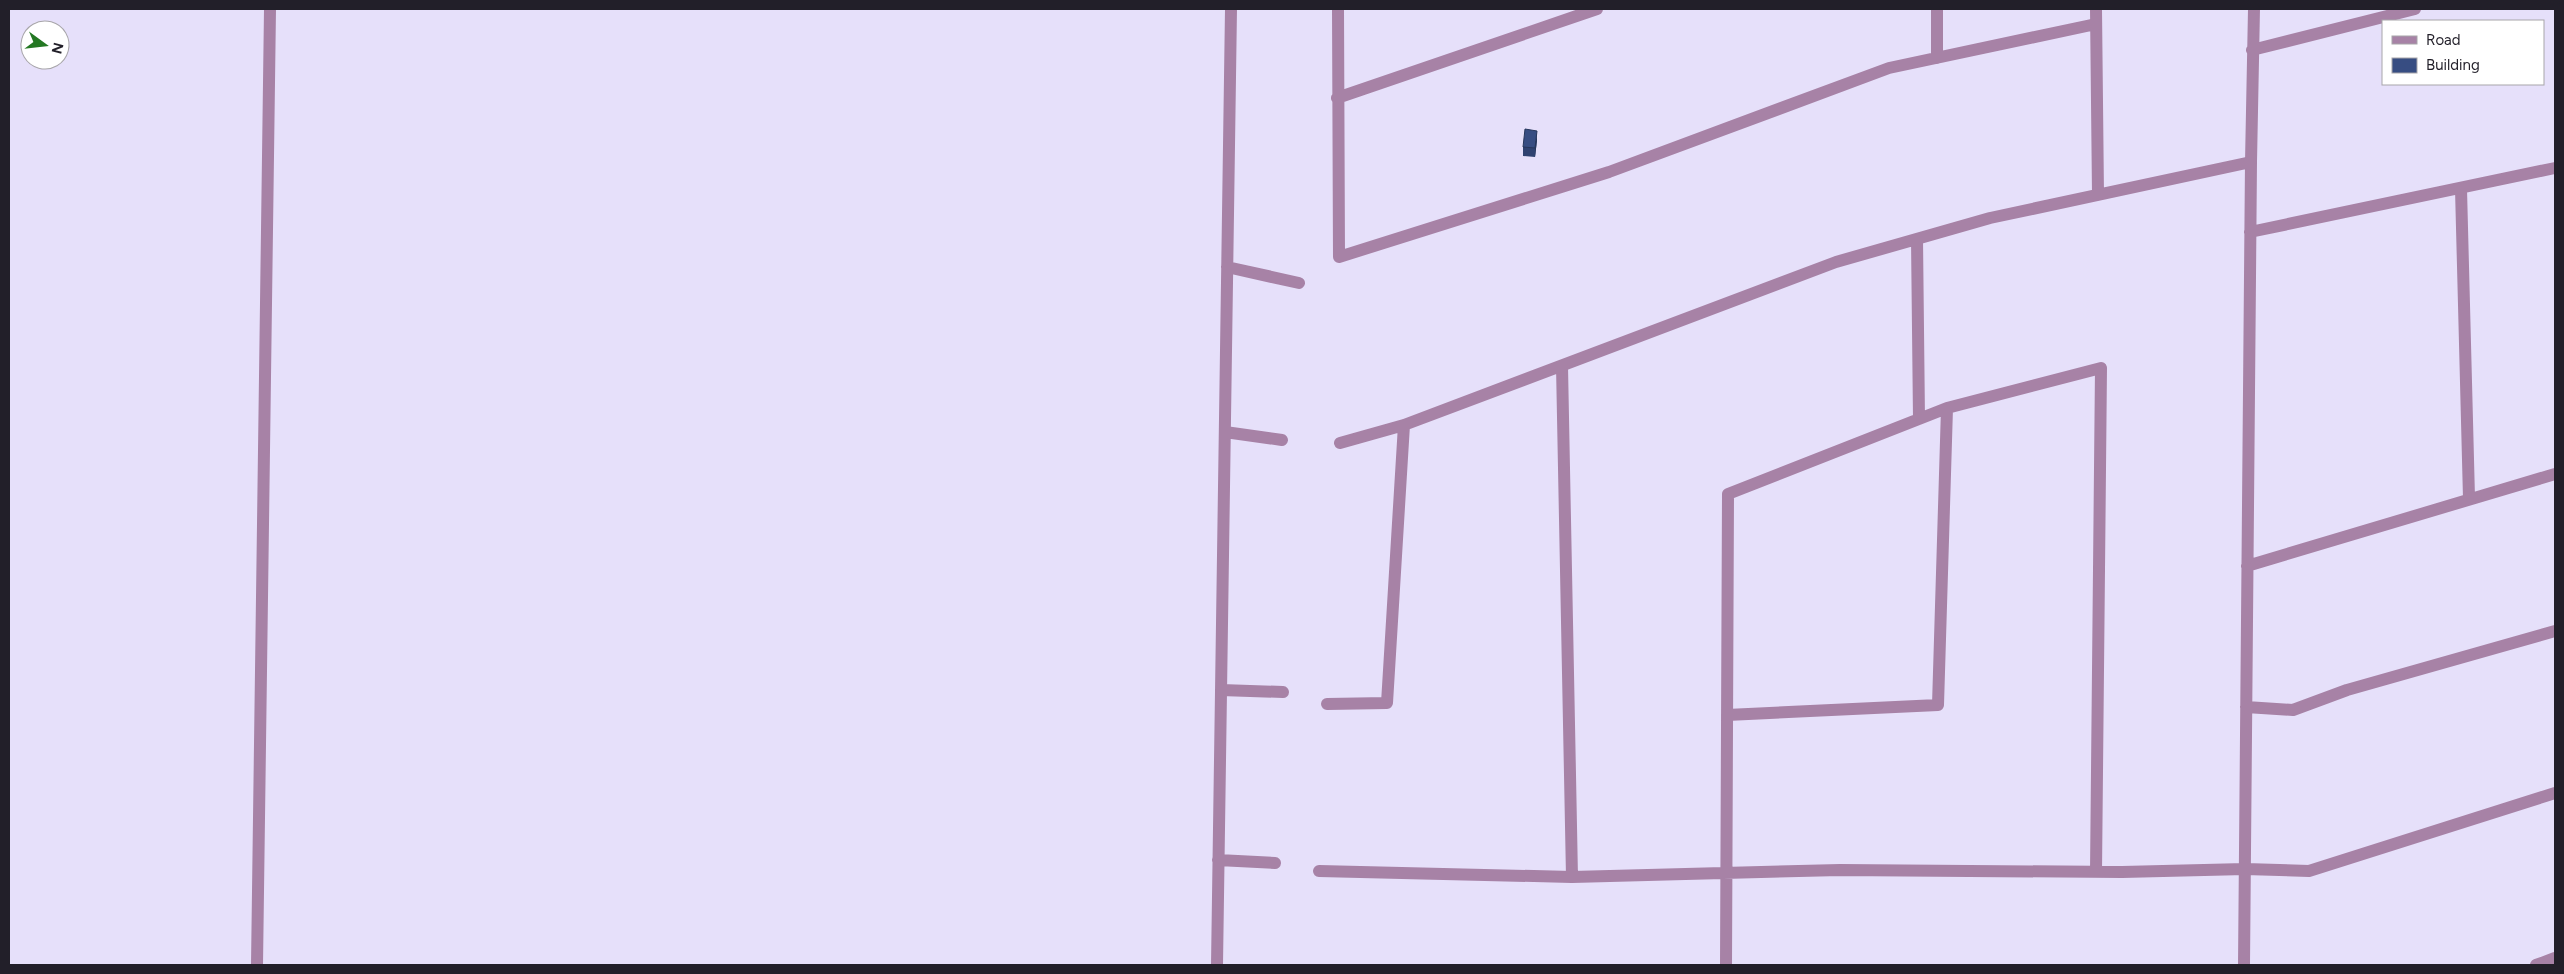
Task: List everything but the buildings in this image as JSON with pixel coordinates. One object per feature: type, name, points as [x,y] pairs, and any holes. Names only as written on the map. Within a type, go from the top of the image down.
[{"type":"street","points":[[257,965],[270,9]]},
{"type":"street","points":[[1216,965],[1231,9]]},
{"type":"street","points":[[1338,9],[1339,257],[1609,172],[1889,68],[2096,24]]},
{"type":"street","points":[[1337,98],[1597,9]]},
{"type":"street","points":[[1937,9],[1937,58]]},
{"type":"street","points":[[2096,9],[2098,195]]},
{"type":"street","points":[[2244,965],[2250,162],[2254,9]]},
{"type":"street","points":[[2252,50],[2414,9]]},
{"type":"street","points":[[1340,443],[1404,425],[1836,262],[1990,218],[2250,162]]},
{"type":"street","points":[[2250,232],[2555,168]]},
{"type":"street","points":[[2460,189],[2469,498]]},
{"type":"street","points":[[1917,239],[1919,419]]},
{"type":"street","points":[[1227,266],[1299,283]]},
{"type":"street","points":[[1562,366],[1572,877]]},
{"type":"street","points":[[1726,965],[1728,494],[1948,408],[2101,368],[2096,872]]},
{"type":"street","points":[[1727,715],[1938,705],[1948,408]]},
{"type":"street","points":[[1327,704],[1387,703],[1404,425]]},
{"type":"street","points":[[1225,432],[1282,440]]},
{"type":"street","points":[[2247,566],[2469,498],[2555,474]]},
{"type":"street","points":[[2246,707],[2293,710],[2347,690],[2555,631]]},
{"type":"street","points":[[1221,690],[1284,692]]},
{"type":"street","points":[[1319,871],[1572,877],[1840,870],[2096,872],[2245,869],[2309,871],[2555,793]]},
{"type":"street","points":[[1218,860],[1276,863]]},
{"type":"street","points":[[2536,965],[2555,958]]}]
